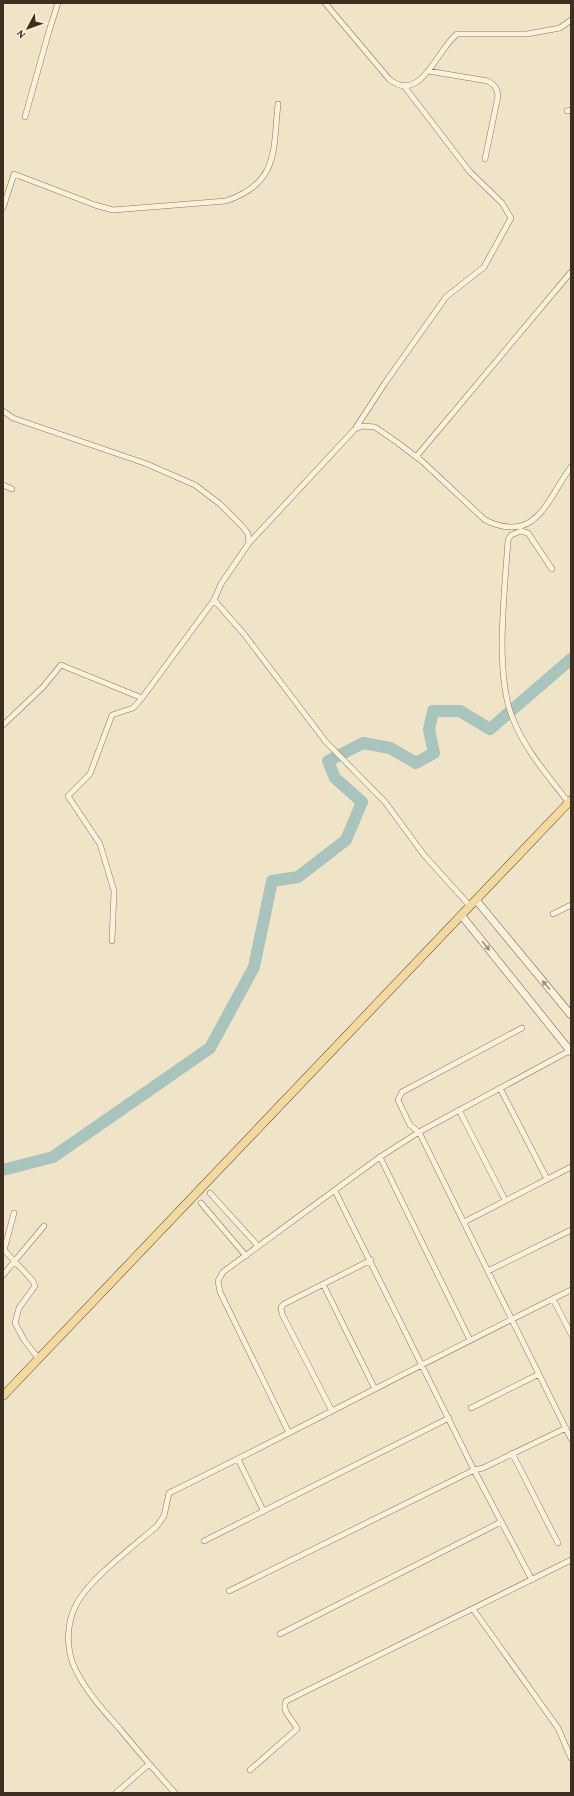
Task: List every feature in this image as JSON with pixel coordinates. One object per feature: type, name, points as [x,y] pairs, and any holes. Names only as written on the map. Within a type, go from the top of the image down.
[{"type":"main road","points":[[3,1396],[570,802]]},
{"type":"street","points":[[25,117],[58,3]]},
{"type":"street","points":[[325,3],[389,79],[396,85],[404,86],[420,81],[457,34],[527,34],[560,28],[571,20]]},
{"type":"street","points":[[428,71],[488,81],[494,84],[497,89],[498,96],[485,159]]},
{"type":"street","points":[[112,941],[114,891],[100,844],[68,796],[90,774],[112,715],[133,708],[142,698],[214,600],[221,584],[249,543],[355,429],[385,383],[446,298],[484,267],[511,218],[502,203],[470,172],[404,86]]},
{"type":"street","points":[[3,208],[14,174],[95,205],[113,210],[226,201],[252,189],[264,177],[272,163],[278,104]]},
{"type":"street","points":[[416,457],[571,272]]},
{"type":"street","points":[[3,411],[13,418],[147,464],[195,485],[220,504],[243,527],[248,534],[249,543]]},
{"type":"street","points":[[355,429],[362,426],[375,427],[416,457],[485,520],[495,525],[510,527],[520,526],[534,520],[545,510],[571,467]]},
{"type":"street","points":[[3,485],[12,489]]},
{"type":"street","points":[[552,568],[528,533],[521,531],[511,535],[508,540],[502,650],[506,699],[513,719],[530,751],[570,802]]},
{"type":"street","points":[[214,600],[244,634],[326,742],[385,802],[424,855],[473,903],[571,1015]]},
{"type":"street","points":[[3,724],[43,687],[61,665],[142,698]]},
{"type":"street","points":[[553,914],[571,905]]},
{"type":"street","points":[[289,1433],[220,1292],[218,1281],[223,1272],[380,1157],[419,1132],[571,1051],[462,916]]},
{"type":"street","points":[[522,1028],[402,1092],[398,1100],[400,1107],[410,1125],[419,1132],[571,1439]]},
{"type":"street","points":[[500,1088],[547,1179]]},
{"type":"street","points":[[460,1110],[505,1200]]},
{"type":"street","points":[[380,1157],[470,1340]]},
{"type":"street","points":[[464,1222],[571,1167]]},
{"type":"street","points":[[335,1191],[371,1260],[474,1470],[532,1580]]},
{"type":"street","points":[[210,1193],[258,1246]]},
{"type":"street","points":[[201,1204],[246,1256]]},
{"type":"street","points":[[14,1213],[4,1250],[13,1262],[33,1281],[35,1286],[19,1308],[15,1323],[24,1340],[38,1358]]},
{"type":"street","points":[[3,1275],[44,1226]]},
{"type":"street","points":[[488,1271],[571,1230]]},
{"type":"street","points":[[332,1411],[281,1311],[284,1304],[371,1260]]},
{"type":"street","points":[[323,1284],[375,1389]]},
{"type":"street","points":[[174,1793],[83,1683],[73,1663],[69,1642],[69,1622],[76,1604],[88,1588],[157,1526],[164,1516],[169,1493],[375,1389],[421,1364],[571,1290]]},
{"type":"street","points":[[553,1299],[571,1334]]},
{"type":"street","points":[[471,1408],[539,1374]]},
{"type":"street","points":[[204,1542],[263,1510],[448,1418]]},
{"type":"street","points":[[229,1591],[474,1470],[566,1428]]},
{"type":"street","points":[[512,1453],[558,1543]]},
{"type":"street","points":[[238,1459],[263,1510]]},
{"type":"street","points":[[280,1634],[501,1522]]},
{"type":"street","points":[[250,1770],[297,1729],[285,1710],[284,1706],[286,1702],[571,1560]]},
{"type":"street","points":[[473,1609],[558,1728],[571,1758]]},
{"type":"street","points":[[116,1793],[149,1764]]},
{"type":"waterway","points":[[3,1170],[53,1157],[210,1048],[254,967],[272,881],[298,877],[346,840],[362,802],[335,778],[328,761],[363,743],[390,748],[416,763],[434,753],[429,730],[433,711],[460,711],[490,729],[571,659]]}]
